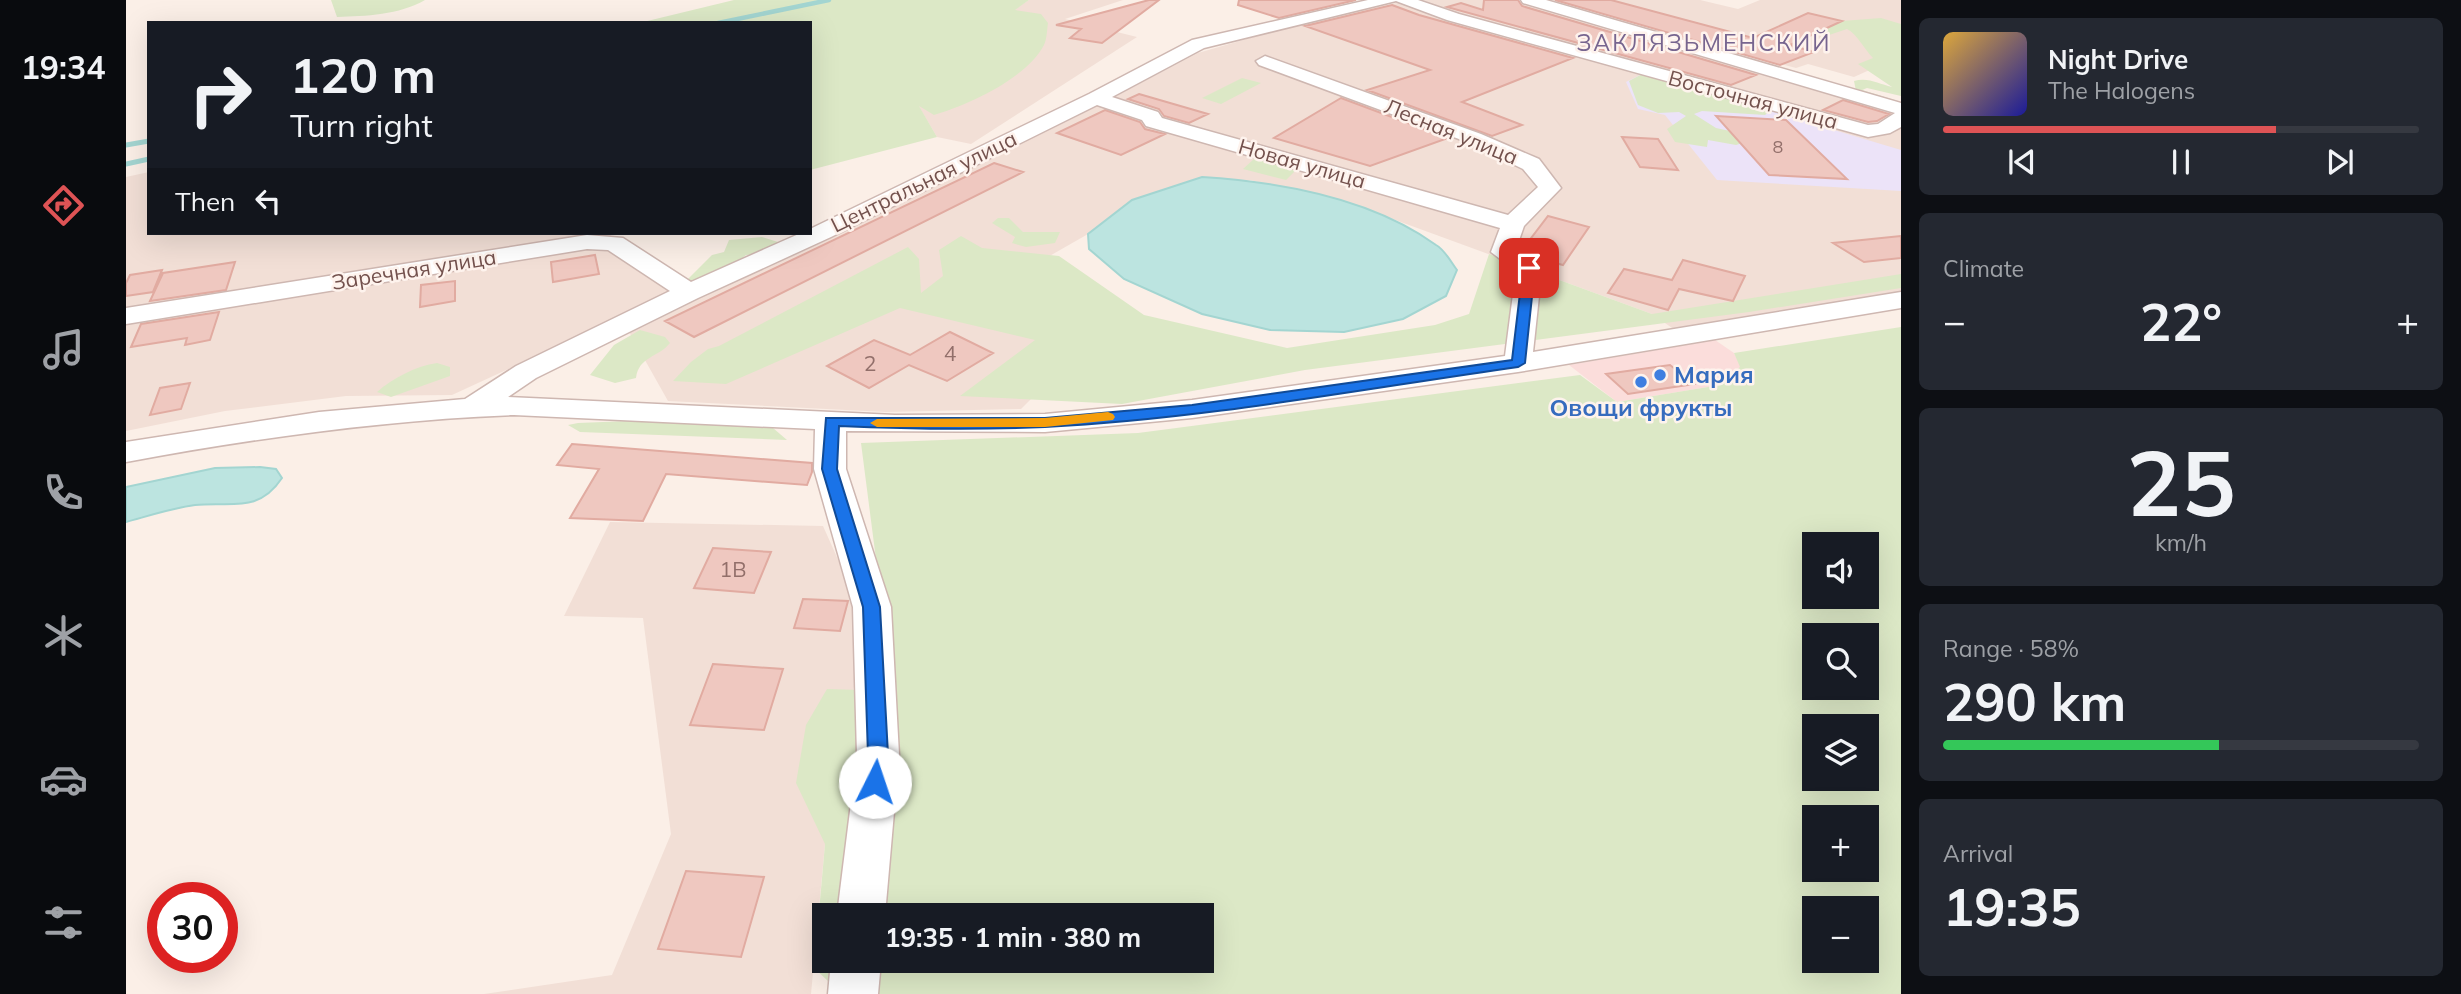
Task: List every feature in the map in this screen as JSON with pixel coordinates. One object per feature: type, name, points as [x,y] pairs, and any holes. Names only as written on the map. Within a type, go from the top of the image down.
[{"type":"street","name":"Центральная улица","points":[[474,407],[526,372],[689,292],[786,250],[1096,98],[1198,44],[1389,0]]},
{"type":"street","name":"Восточная улица","points":[[1403,0],[1464,20],[1868,131],[1883,129],[1901,118]]},
{"type":"street","points":[[1529,0],[1901,109]]},
{"type":"street","name":"Лесная улица","points":[[1265,61],[1474,138],[1531,164],[1550,188],[1513,224]]},
{"type":"street","name":"Новая улица","points":[[1096,98],[1151,116],[1153,122],[1513,224]]},
{"type":"street","points":[[1513,224],[1503,252],[1529,268],[1518,363]]},
{"type":"street","name":"Заречная улица","points":[[126,316],[587,242],[614,243],[689,292]]},
{"type":"street","points":[[126,452],[241,430],[474,407],[514,406],[895,424],[1045,423],[1192,409],[1518,363],[1901,300]]},
{"type":"street","points":[[831,421],[830,469],[872,607],[878,755],[862,903]]},
{"type":"street","points":[[853,994],[855,973]]},
{"type":"shaded area","points":[[1029,0],[1123,0],[1065,19],[1137,37],[971,144],[937,137],[918,105],[1009,13]]},
{"type":"shaded area","points":[[1410,0],[1511,0],[1901,111],[1901,295],[1675,330],[1652,314],[1349,203],[1250,180],[1132,200],[1088,234],[964,305],[1080,350],[1021,409],[886,412],[668,401],[628,330],[1099,105],[1198,53],[1310,21]]},
{"type":"shaded area","points":[[1550,0],[1700,0],[1738,9],[1760,0],[1901,0],[1901,61],[1885,63],[1854,77],[1808,64],[1796,68],[1684,38],[1701,31],[1659,29]]},
{"type":"shaded area","points":[[1644,73],[1901,150],[1901,191],[1717,180],[1665,115],[1638,109],[1626,82]]},
{"type":"shaded area","points":[[147,172],[147,235],[610,235],[675,292],[452,395],[346,396],[225,411],[126,431],[126,177]]},
{"type":"shaded area","points":[[1715,340],[1734,353],[1741,367],[1720,385],[1617,402],[1569,365]]},
{"type":"shaded area","points":[[610,522],[823,526],[866,622],[825,844],[819,903],[812,903],[811,994],[484,994],[612,975],[671,834],[643,618],[564,616]]},
{"type":"green space","points":[[331,0],[425,0],[393,12],[337,17]]},
{"type":"green space","points":[[734,0],[1029,0],[1015,10],[1041,14],[1048,23],[1044,45],[1036,57],[996,89],[934,115],[919,106],[937,137],[812,169],[812,21],[647,21]]},
{"type":"green space","points":[[1881,18],[1901,24],[1901,96],[1867,88],[1862,90],[1901,102],[1856,91],[1854,81],[1859,80],[1892,87],[1858,64],[1873,58],[1851,32],[1847,29],[1829,35],[1819,32],[1842,21]]},
{"type":"green space","points":[[1642,74],[1770,111],[1765,115],[1702,111],[1694,114],[1716,128],[1744,134],[1749,141],[1736,145],[1708,140],[1707,147],[1675,142],[1667,129],[1686,116],[1679,112],[1658,113],[1638,105],[1629,81]]},
{"type":"green space","points":[[1242,78],[1261,83],[1221,104],[1202,98]]},
{"type":"green space","points":[[1255,158],[1297,169],[1286,180],[1243,169]]},
{"type":"green space","points":[[998,218],[1009,218],[1023,232],[1060,232],[1055,243],[1026,247],[1012,243],[1015,237],[992,223]]},
{"type":"green space","points":[[961,236],[982,248],[1059,256],[1144,315],[1287,348],[1435,325],[1469,314],[1489,254],[1652,314],[1901,274],[1901,288],[1749,312],[1305,370],[1122,404],[960,396],[1035,340],[900,308],[726,384],[673,381],[708,349],[719,346],[908,247],[919,259],[921,293],[943,276],[939,250]]},
{"type":"green space","points":[[762,237],[778,242],[778,248],[765,254],[746,255],[721,275],[701,282],[686,281],[712,255],[724,252],[729,240]]},
{"type":"green space","points":[[1901,327],[1901,994],[842,994],[819,973],[1214,973],[1214,903],[820,903],[825,844],[796,783],[806,725],[827,689],[893,691],[861,443],[1138,433],[1580,375],[1617,402],[1720,385],[1740,367],[1734,353]]},
{"type":"green space","points":[[640,330],[665,337],[670,343],[641,365],[636,378],[615,383],[590,375],[614,345]]},
{"type":"green space","points":[[437,363],[450,367],[450,376],[391,397],[377,392],[405,373]]},
{"type":"green space","points":[[678,419],[773,428],[787,440],[580,432],[568,425]]},
{"type":"water","points":[[1202,177],[1293,188],[1354,204],[1383,215],[1410,229],[1445,253],[1457,270],[1446,296],[1403,319],[1344,332],[1270,330],[1202,314],[1124,279],[1089,249],[1088,234],[1132,200]]},
{"type":"water","points":[[215,468],[276,469],[282,478],[263,497],[243,504],[186,506],[126,522],[126,487]]},
{"type":"building","points":[[1149,0],[1159,0],[1102,43],[1070,38],[1081,29],[1056,25]]},
{"type":"building","points":[[1239,0],[1356,0],[1279,18],[1238,5]]},
{"type":"building","points":[[1484,0],[1518,0],[1522,6],[1756,75],[1731,85],[1447,7],[1461,3],[1483,10]]},
{"type":"building","points":[[1555,0],[1611,0],[1753,38],[1808,13],[1842,21],[1790,45],[1814,52],[1780,65]]},
{"type":"building","points":[[1392,5],[1573,58],[1462,102],[1522,125],[1492,136],[1367,90],[1430,70],[1305,26]]},
{"type":"building","points":[[1139,94],[1208,114],[1189,123],[1164,116],[1159,109],[1128,99]]},
{"type":"building","points":[[1341,98],[1448,138],[1370,166],[1274,138]]},
{"type":"building","points":[[1843,100],[1889,114],[1877,121],[1868,122],[1823,110]]},
{"type":"building","points":[[1105,110],[1140,122],[1145,129],[1165,134],[1121,155],[1057,133]]},
{"type":"building","points":[[1716,116],[1786,120],[1847,179],[1769,175]]},
{"type":"building","points":[[1622,137],[1658,139],[1678,170],[1640,167]]},
{"type":"building","points":[[994,163],[1023,172],[694,337],[665,321]]},
{"type":"building","points":[[1548,216],[1589,227],[1563,265],[1533,257],[1522,250]]},
{"type":"building","points":[[1901,236],[1901,258],[1864,262],[1833,243]]},
{"type":"building","points":[[595,255],[599,274],[553,282],[551,262]]},
{"type":"building","points":[[1683,260],[1745,276],[1733,301],[1679,289],[1668,310],[1608,293],[1624,269],[1672,280]]},
{"type":"building","points":[[235,262],[226,290],[150,301],[163,273]]},
{"type":"building","points":[[162,270],[153,292],[126,296],[126,283],[130,275]]},
{"type":"building","points":[[455,281],[455,301],[420,307],[421,285]]},
{"type":"building","points":[[219,312],[210,340],[185,345],[187,338],[131,347],[141,324]]},
{"type":"building","points":[[950,332],[993,353],[947,381],[909,365],[869,388],[827,366],[874,340],[910,355]]},
{"type":"building","points":[[1670,365],[1694,384],[1628,394],[1606,374]]},
{"type":"building","points":[[190,383],[181,409],[150,415],[160,388]]},
{"type":"building","points":[[572,444],[812,463],[812,472],[807,485],[666,474],[643,521],[570,518],[599,469],[557,465]]},
{"type":"building","points":[[713,548],[771,552],[754,593],[694,588]]},
{"type":"building","points":[[803,599],[848,601],[840,631],[794,628]]},
{"type":"building","points":[[713,664],[783,669],[764,730],[690,725]]},
{"type":"building","points":[[686,871],[764,877],[741,957],[658,949]]},
{"type":"waterway","points":[[728,21],[829,0]]},
{"type":"waterway","points":[[126,145],[147,141]]},
{"type":"waterway","points":[[126,164],[147,159]]},
{"type":"slow traffic","points":[[877,423],[1045,423],[1108,417]]},
{"type":"place","name":"Мария","points":[[1660,375]]},
{"type":"place","name":"Овощи фрукты","points":[[1641,382]]},
{"type":"district","name":"ЗАКЛЯЗЬМЕНСКИЙ","points":[[1704,43]]},
{"type":"route","points":[[875,782],[878,755],[872,607],[830,469],[831,421],[895,424],[1045,423],[1192,409],[1518,363],[1529,268]]}]
